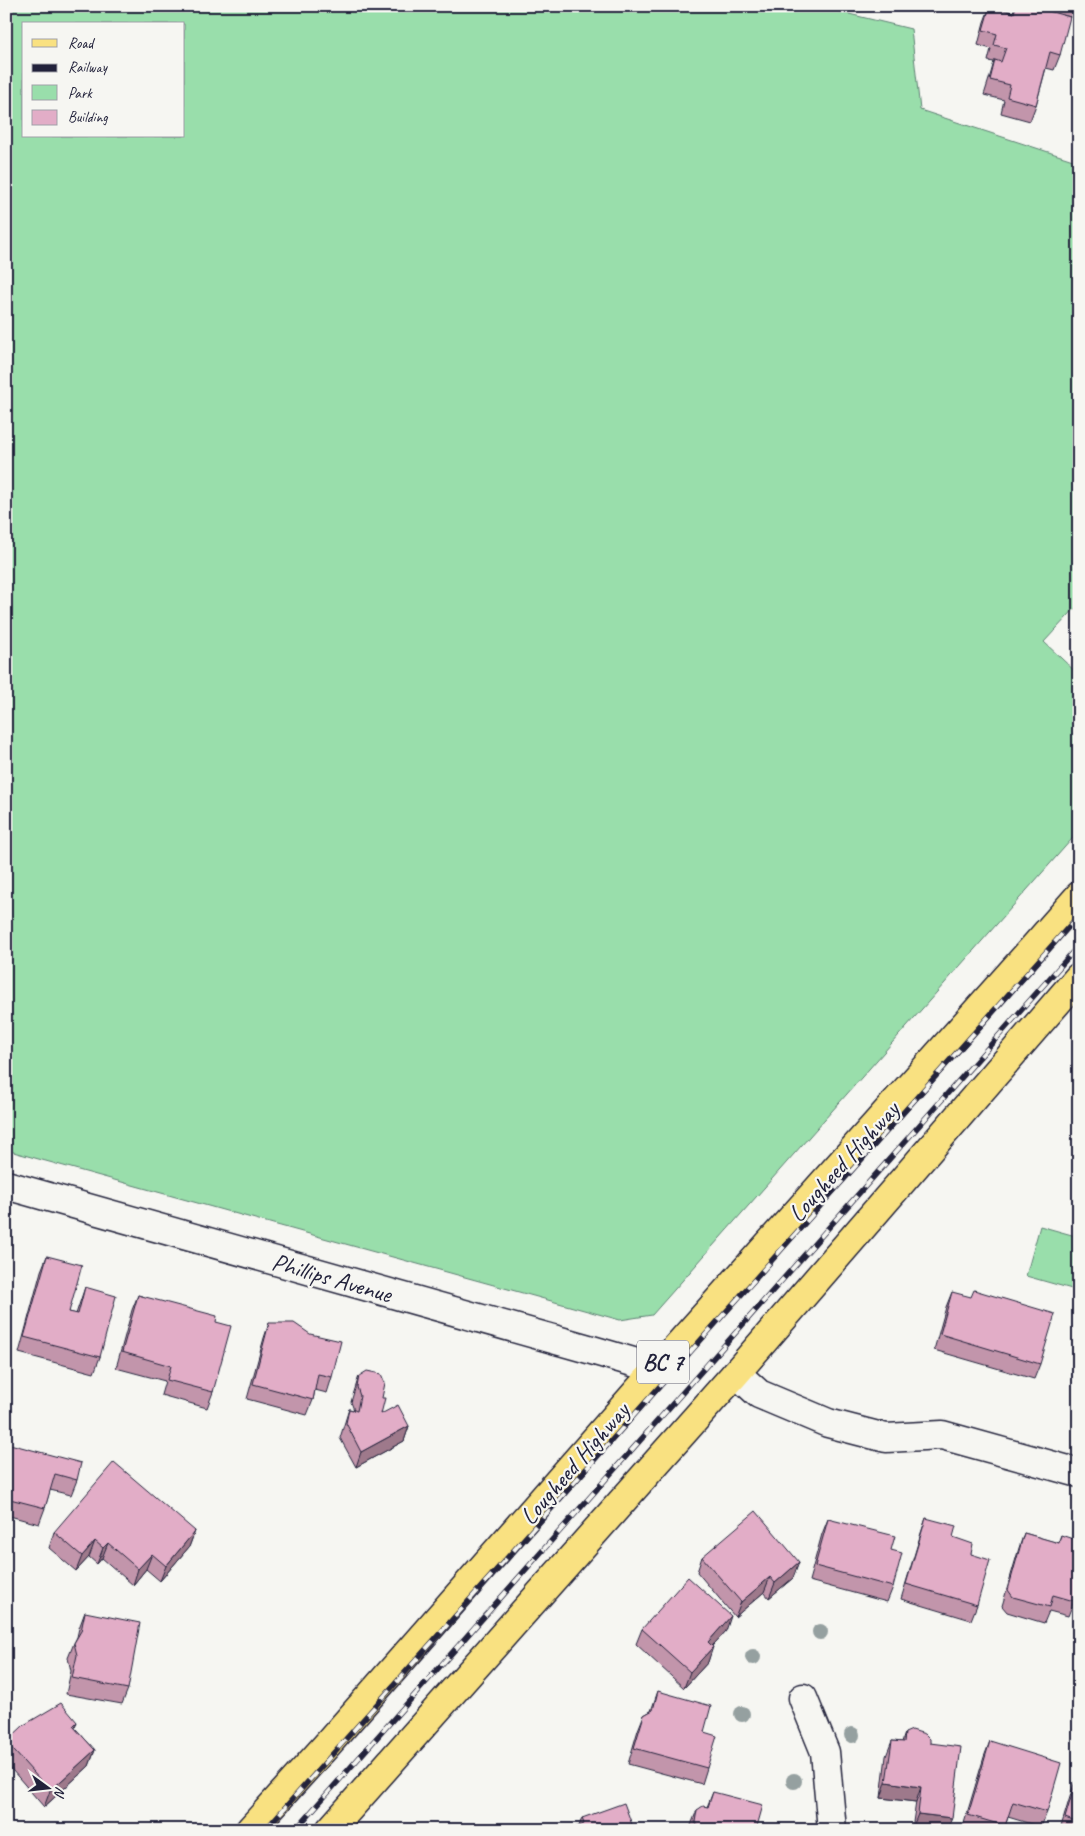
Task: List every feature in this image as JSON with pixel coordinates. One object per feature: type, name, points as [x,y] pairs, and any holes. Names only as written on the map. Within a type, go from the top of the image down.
[{"type":"main road","name":"Lougheed Highway","points":[[250,1830],[657,1369],[1079,896]]},
{"type":"main road","name":"BC 7","points":[[330,1830],[736,1373],[1079,977]]},
{"type":"street","name":"Phillips Avenue","points":[[6,1185],[657,1369]]},
{"type":"street","points":[[736,1373],[759,1394],[828,1423],[886,1438],[942,1435],[1079,1473]]},
{"type":"street","points":[[803,1698],[826,1752],[832,1830]]},
{"type":"green space","points":[[6,6],[816,6],[911,29],[920,110],[1079,162],[1079,604],[1044,642],[1079,675],[1079,831],[652,1315],[620,1320],[6,1150]]},
{"type":"green space","points":[[1040,1226],[1079,1237],[1079,1291],[1026,1276]]},
{"type":"building","points":[[990,6],[1014,13],[1016,6],[1030,6],[1070,17],[1060,55],[1050,52],[1036,105],[1007,97],[1010,85],[990,80],[995,60],[1001,62],[1006,48],[994,45],[997,34],[983,30]]},
{"type":"building","points":[[47,1256],[82,1265],[69,1312],[78,1314],[85,1287],[116,1296],[100,1357],[24,1337]]},
{"type":"building","points":[[974,1290],[1055,1314],[1040,1364],[940,1334],[952,1292],[971,1297]]},
{"type":"building","points":[[138,1295],[217,1316],[216,1322],[231,1326],[213,1392],[167,1380],[171,1366],[122,1352]]},
{"type":"building","points":[[269,1323],[294,1323],[310,1334],[341,1341],[332,1377],[318,1374],[313,1400],[253,1384]]},
{"type":"building","points":[[367,1371],[381,1374],[385,1383],[382,1398],[385,1398],[381,1414],[398,1405],[409,1426],[361,1452],[346,1423],[349,1409],[357,1411],[360,1396],[357,1387],[359,1376]]},
{"type":"building","points":[[6,1443],[81,1463],[77,1480],[55,1474],[45,1508],[6,1498]]},
{"type":"building","points":[[114,1462],[195,1531],[166,1566],[152,1554],[138,1569],[108,1543],[103,1548],[95,1541],[82,1556],[54,1532]]},
{"type":"building","points":[[756,1511],[799,1562],[775,1583],[770,1577],[741,1602],[702,1557]]},
{"type":"building","points":[[926,1518],[956,1526],[953,1537],[973,1544],[971,1554],[990,1560],[977,1605],[906,1584]]},
{"type":"building","points":[[828,1519],[895,1536],[891,1550],[902,1553],[893,1587],[815,1566]]},
{"type":"building","points":[[1024,1533],[1059,1543],[1061,1535],[1079,1541],[1079,1583],[1074,1601],[1053,1595],[1050,1607],[1013,1597],[1008,1590]]},
{"type":"building","points":[[688,1577],[731,1616],[708,1642],[713,1647],[690,1672],[642,1629]]},
{"type":"building","points":[[85,1612],[140,1623],[128,1689],[72,1678],[77,1655],[74,1643],[81,1631]]},
{"type":"building","points":[[658,1691],[711,1706],[704,1732],[717,1736],[707,1768],[634,1748],[644,1715],[653,1710]]},
{"type":"building","points":[[61,1703],[77,1722],[73,1726],[95,1750],[50,1791],[6,1742],[24,1725]]},
{"type":"building","points":[[912,1730],[925,1734],[930,1739],[930,1743],[961,1747],[952,1818],[918,1814],[921,1787],[886,1782],[892,1741],[904,1742],[905,1733]]},
{"type":"building","points":[[990,1741],[1061,1763],[1047,1812],[1013,1802],[1005,1826],[968,1815]]},
{"type":"building","points":[[1079,1771],[1079,1823],[1065,1818]]},
{"type":"building","points":[[713,1792],[763,1805],[756,1830],[705,1830],[699,1828],[695,1822],[697,1810],[703,1806],[708,1807]]},
{"type":"building","points":[[624,1803],[634,1830],[568,1830],[584,1824],[582,1818]]},
{"type":"railway","points":[[265,1830],[1079,915]]},
{"type":"railway","points":[[295,1830],[1079,945]]}]
